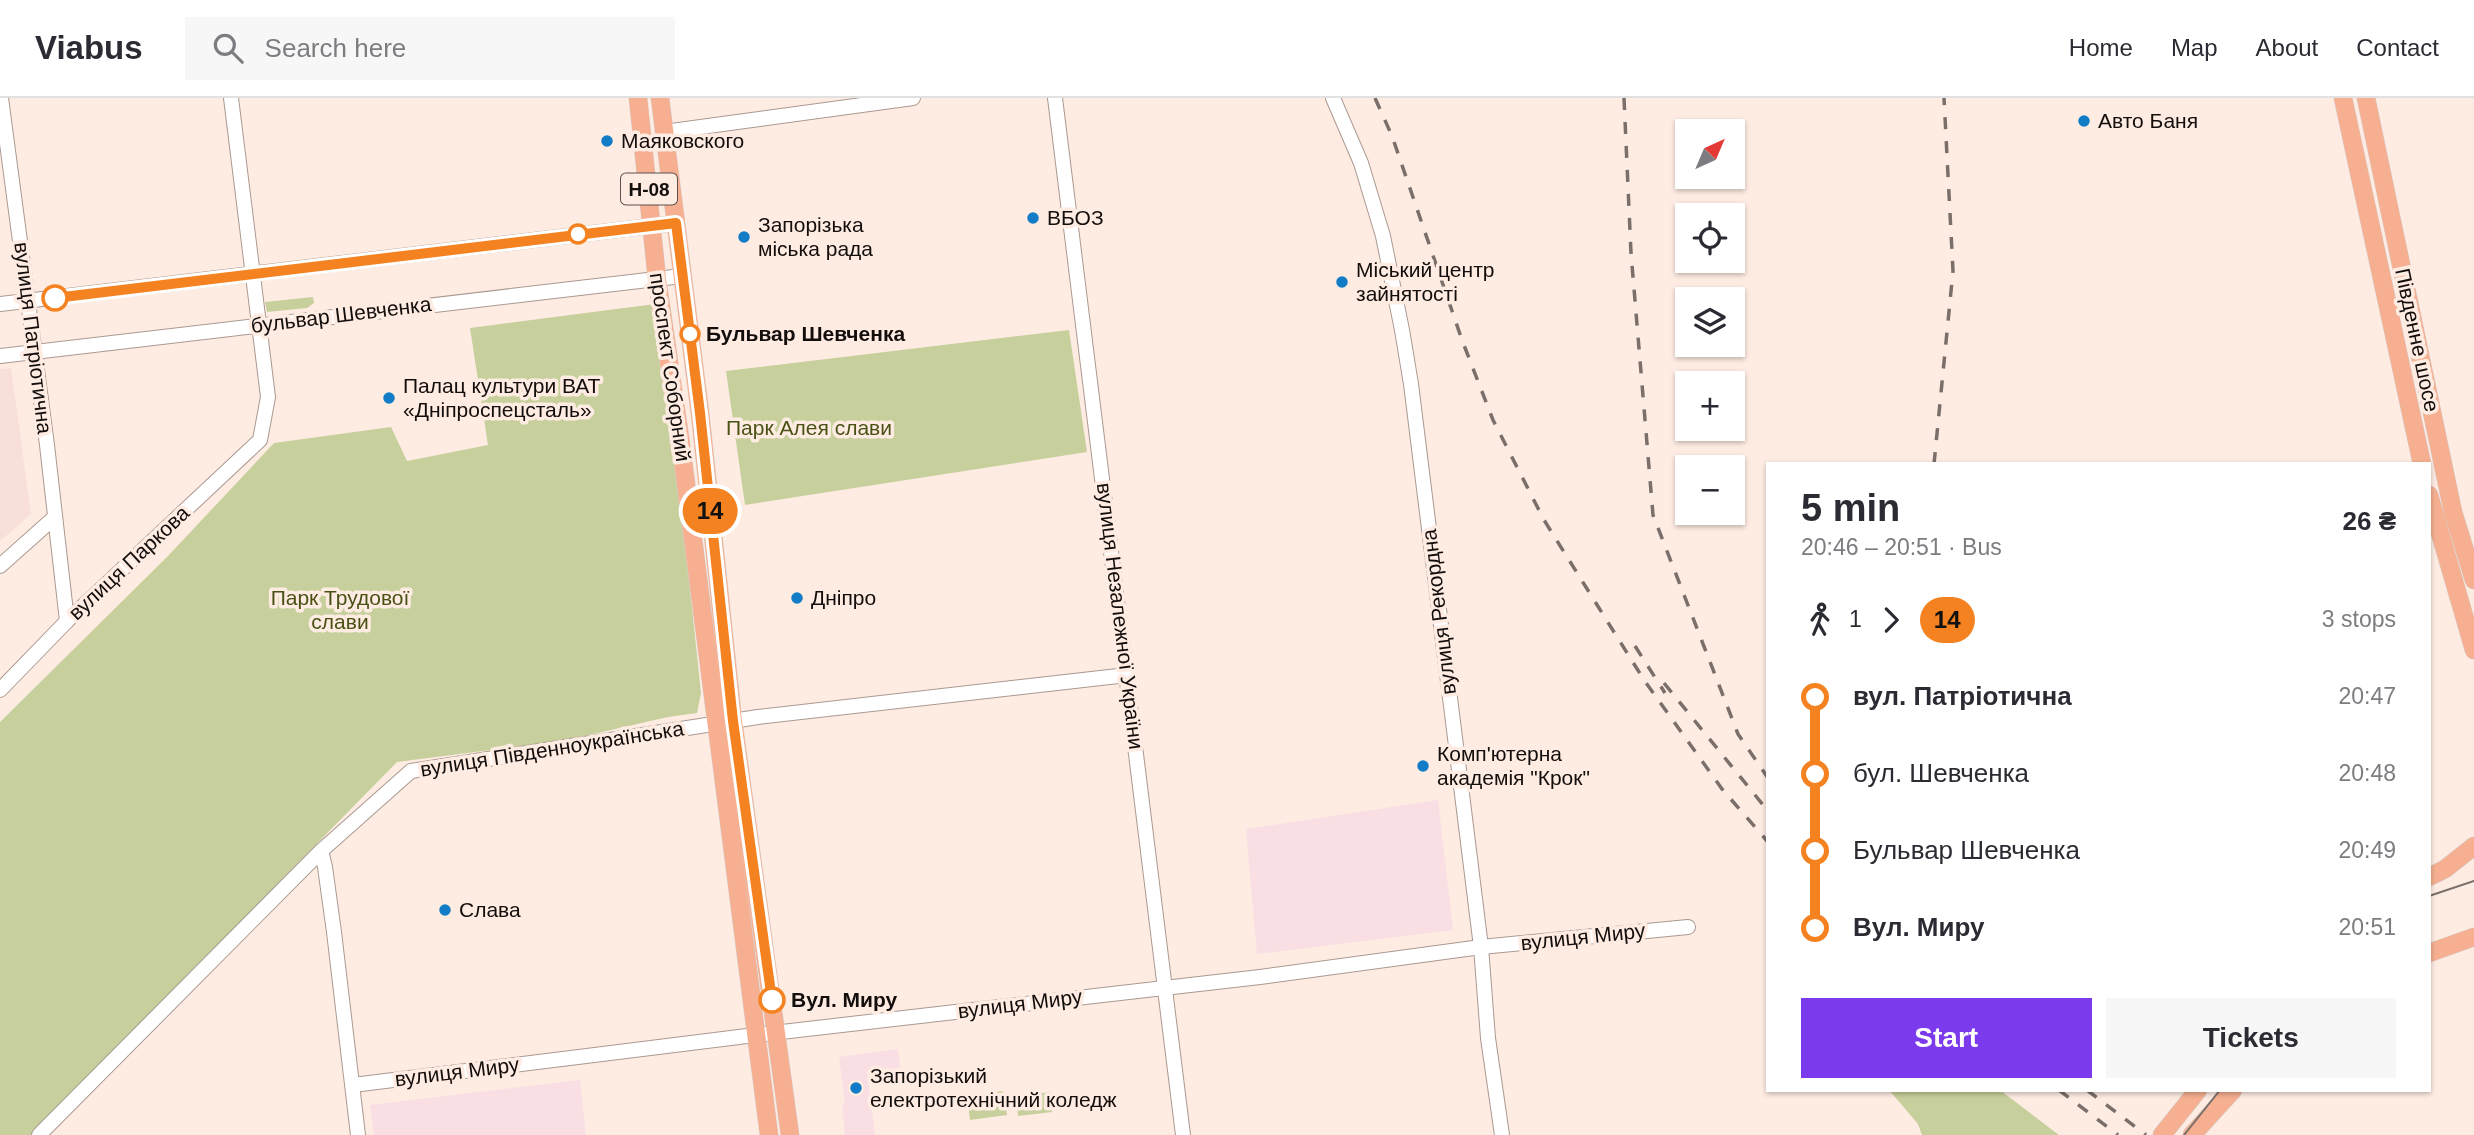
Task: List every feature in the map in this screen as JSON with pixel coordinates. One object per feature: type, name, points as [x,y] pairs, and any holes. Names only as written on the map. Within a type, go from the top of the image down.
[{"type":"main road","name":"проспект Соборний","points":[[638,98],[657,279],[681,445],[724,722],[777,1032],[790,1135]]},
{"type":"main road","name":"проспект Соборний","points":[[660,98],[701,424],[724,722],[755,1035],[769,1135]]},
{"type":"main road","name":"Південне шосе","points":[[2343,98],[2422,462]]},
{"type":"main road","name":"Південне шосе","points":[[2366,98],[2454,512],[2474,580]]},
{"type":"main road","points":[[2367,218],[2391,215]]},
{"type":"main road","points":[[2431,502],[2474,649]]},
{"type":"main road","points":[[2431,876],[2445,869],[2474,846]]},
{"type":"main road","points":[[2431,952],[2474,937]]},
{"type":"main road","points":[[2162,1135],[2196,1092]]},
{"type":"main road","points":[[2195,1132],[2231,1092]]},
{"type":"street","name":"вулиця Патріотична","points":[[1,98],[29,301],[67,621]]},
{"type":"street","points":[[231,98],[260,325]]},
{"type":"street","points":[[664,132],[914,98]]},
{"type":"street","name":"вулиця Незалежної України","points":[[1055,98],[1183,1135]]},
{"type":"street","name":"вулиця Рекордна","points":[[1333,98],[1361,163],[1384,236],[1411,384],[1481,947],[1488,1038],[1502,1135]]},
{"type":"street","points":[[0,304],[676,223]]},
{"type":"street","name":"бульвар Шевченка","points":[[0,355],[682,276]]},
{"type":"street","name":"вулиця Паркова","points":[[0,690],[67,621],[260,440],[268,397],[260,325]]},
{"type":"street","points":[[0,566],[55,517]]},
{"type":"street","name":"вулиця Південноукраїнська","points":[[39,1135],[321,851],[411,771],[724,722],[1126,675]]},
{"type":"street","points":[[321,851],[334,932],[358,1135]]},
{"type":"street","name":"вулиця Миру","points":[[353,1085],[777,1032],[1260,977],[1481,947],[1688,926]]},
{"type":"shaded area","points":[[11,368],[31,514],[0,541],[0,369]]},
{"type":"shaded area","points":[[1438,800],[1453,930],[1257,954],[1246,829]]},
{"type":"shaded area","name":"Запорізький електротехнічний коледж","points":[[898,1049],[900,1068],[867,1072],[875,1135],[845,1135],[842,1104],[845,1103],[839,1057]]},
{"type":"shaded area","points":[[580,1080],[586,1135],[374,1135],[370,1105]]},
{"type":"green space","points":[[313,297],[314,303],[307,308],[267,312],[265,302]]},
{"type":"green space","name":"Парк Трудової слави","points":[[655,304],[675,446],[701,693],[697,713],[567,740],[397,762],[31,1135],[0,1135],[0,722],[168,556],[274,443],[391,427],[407,461],[488,445],[470,328]]},
{"type":"green space","name":"Парк Алея слави","points":[[1069,330],[1087,452],[745,505],[726,371]]},
{"type":"green space","points":[[1003,1091],[1007,1115],[970,1120],[967,1096]]},
{"type":"green space","points":[[1050,1092],[1052,1112],[1018,1116],[1016,1096]]},
{"type":"green space","points":[[1891,1092],[2003,1092],[2059,1135],[1922,1135],[1918,1124]]},
{"type":"tram line","points":[[2431,895],[2474,881]]},
{"type":"tram line","points":[[2184,1135],[2218,1092]]},
{"type":"railway","points":[[1375,98],[1392,136],[1462,340],[1493,420],[1544,520],[1644,680],[1722,789],[1766,840]]},
{"type":"railway","points":[[1624,98],[1631,253],[1653,515],[1738,734],[1766,775]]},
{"type":"railway","points":[[1934,462],[1953,271],[1944,98]]},
{"type":"railway","points":[[1635,646],[1665,693]]},
{"type":"railway","points":[[1664,683],[1766,809]]},
{"type":"railway","points":[[2062,1092],[2118,1135]]},
{"type":"railway","points":[[2090,1092],[2146,1135]]},
{"type":"bus line","name":"14","points":[[55,298],[676,223],[700,413],[733,721],[772,1000]]},
{"type":"place","name":"Авто Баня","points":[[2084,121]]},
{"type":"place","name":"Маяковского","points":[[607,141]]},
{"type":"place","name":"ВБОЗ","points":[[1033,218]]},
{"type":"place","name":"Запорізька міська рада","points":[[744,237]]},
{"type":"place","name":"Міський центр зайнятості","points":[[1342,282]]},
{"type":"place","name":"Бульвар Шевченка","points":[[690,334]]},
{"type":"place","name":"Палац культури ВАТ «Дніпроспецсталь»","points":[[389,398]]},
{"type":"place","name":"Дніпро","points":[[797,598]]},
{"type":"place","name":"Комп'ютерна академія \"Крок\"","points":[[1423,766]]},
{"type":"place","name":"Слава","points":[[445,910]]},
{"type":"place","name":"Вул. Миру","points":[[772,1000]]},
{"type":"place","name":"Запорізький електротехнічний коледж","points":[[856,1088]]}]
